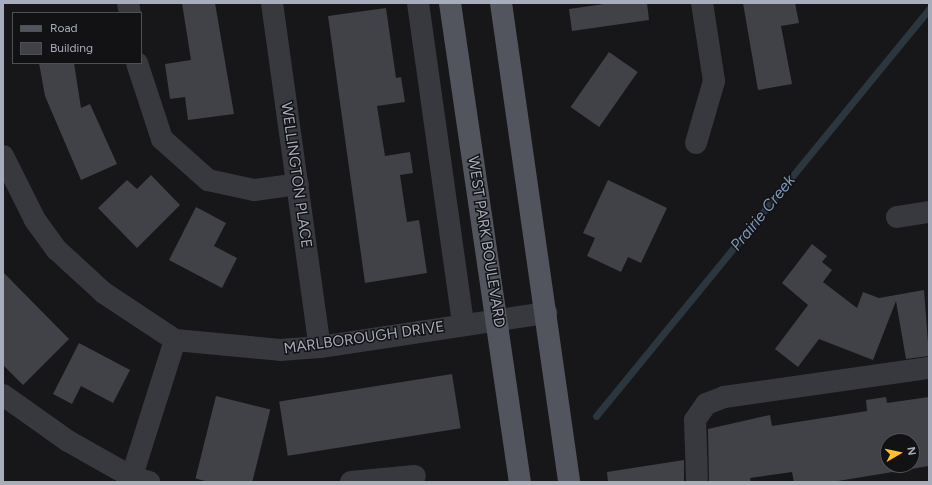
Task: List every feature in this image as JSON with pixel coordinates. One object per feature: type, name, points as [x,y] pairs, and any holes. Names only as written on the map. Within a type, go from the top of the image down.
[{"type":"main road","name":"WEST PARK BOULEVARD","points":[[450,3],[498,319],[520,482]]},
{"type":"main road","points":[[501,3],[569,482]]},
{"type":"street","name":"WELLINGTON PLACE","points":[[272,3],[320,347]]},
{"type":"street","points":[[418,3],[463,325]]},
{"type":"street","points":[[696,143],[714,81],[702,3]]},
{"type":"street","points":[[137,64],[162,139],[208,180],[254,190],[298,184]]},
{"type":"street","name":"MARLBOROUGH DRIVE","points":[[3,156],[35,220],[57,250],[104,293],[175,340],[280,350],[320,347],[498,319],[546,313]]},
{"type":"street","points":[[896,217],[929,212]]},
{"type":"street","points":[[3,395],[68,441],[137,480],[175,340]]},
{"type":"street","points":[[697,482],[695,420],[706,404],[724,397],[929,368]]},
{"type":"street","points":[[351,482],[415,476]]},
{"type":"building","points":[[182,3],[215,3],[234,114],[188,120],[185,97],[170,99],[165,64],[191,60]]},
{"type":"building","points":[[611,3],[647,3],[649,20],[572,31],[569,9]]},
{"type":"building","points":[[743,3],[795,3],[799,23],[781,26],[792,84],[758,90]]},
{"type":"building","points":[[386,8],[396,78],[401,77],[405,102],[377,106],[385,156],[410,152],[413,173],[400,175],[407,222],[419,220],[427,273],[365,283],[328,16]]},
{"type":"building","points":[[609,52],[638,72],[599,127],[571,107]]},
{"type":"building","points":[[39,64],[74,64],[81,108],[90,104],[117,164],[81,180],[45,96]]},
{"type":"building","points":[[151,175],[180,205],[137,248],[98,208],[127,180],[137,189]]},
{"type":"building","points":[[608,180],[667,208],[641,263],[628,257],[621,272],[587,256],[595,238],[583,233]]},
{"type":"building","points":[[196,207],[226,223],[214,246],[237,258],[222,288],[169,260]]},
{"type":"building","points":[[812,244],[827,256],[822,262],[832,270],[823,282],[857,308],[863,292],[879,298],[924,290],[929,356],[906,359],[896,301],[873,360],[819,339],[798,367],[775,349],[808,305],[782,283]]},
{"type":"building","points":[[3,272],[69,339],[23,385],[3,365]]},
{"type":"building","points":[[79,343],[130,370],[113,403],[81,386],[72,404],[53,394]]},
{"type":"building","points":[[452,374],[461,428],[288,456],[279,401]]},
{"type":"building","points":[[216,396],[270,410],[252,482],[210,482],[195,478]]},
{"type":"building","points":[[886,397],[887,403],[929,397],[929,466],[920,467],[920,433],[880,433],[880,473],[887,473],[832,482],[794,482],[792,472],[750,478],[751,482],[709,482],[708,429],[770,415],[772,426],[867,411],[866,400]]},
{"type":"building","points":[[684,460],[684,482],[608,482],[607,472]]},
{"type":"waterway","name":"Prairie Creek","points":[[596,416],[929,9]]}]
